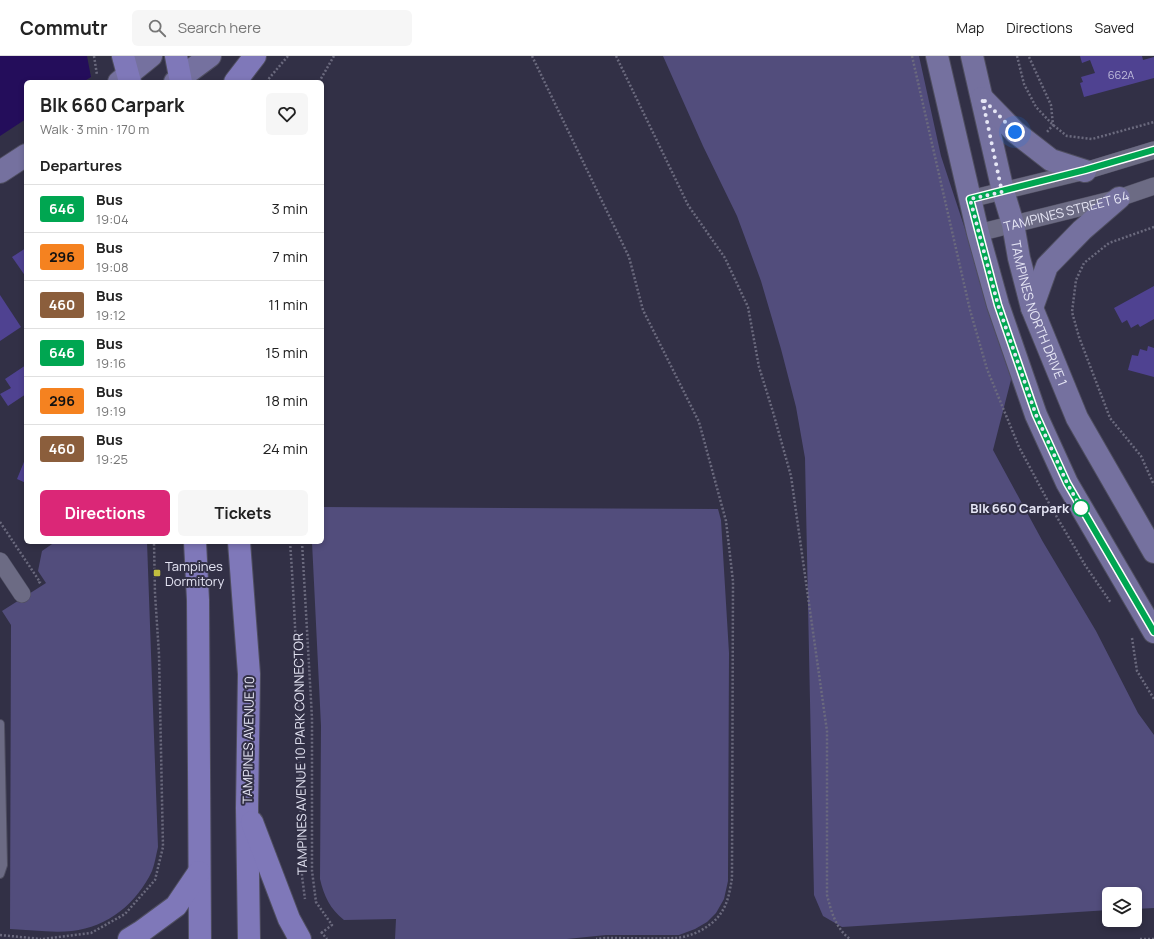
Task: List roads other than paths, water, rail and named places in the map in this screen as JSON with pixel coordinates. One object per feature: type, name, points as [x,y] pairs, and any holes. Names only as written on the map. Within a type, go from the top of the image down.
[{"type":"main road","points":[[176,56],[178,80]]},
{"type":"main road","points":[[237,80],[255,56]]},
{"type":"main road","points":[[195,544],[198,631],[200,939]]},
{"type":"main road","name":"TAMPINES AVENUE 10","points":[[239,544],[249,674],[247,808],[249,939]]},
{"type":"main road","points":[[247,808],[289,919],[300,939]]},
{"type":"main road","points":[[129,939],[176,906],[199,872]]},
{"type":"street","points":[[125,74],[151,56]]},
{"type":"street","points":[[179,80],[210,56]]},
{"type":"street","points":[[937,56],[978,233],[998,305],[1036,415],[1067,483],[1154,632]]},
{"type":"street","name":"TAMPINES NORTH DRIVE 1","points":[[972,56],[1002,192],[1013,224],[1019,258],[1032,308],[1077,418],[1154,552]]},
{"type":"street","points":[[982,98],[1015,132],[1051,160],[1085,170]]},
{"type":"street","points":[[970,199],[1085,170],[1154,150]]},
{"type":"street","points":[[0,172],[24,156]]},
{"type":"street","name":"TAMPINES STREET 64","points":[[978,233],[1119,198],[1154,186]]},
{"type":"street","points":[[1032,308],[1047,266],[1082,230],[1119,198]]},
{"type":"street","points":[[0,561],[22,594]]},
{"type":"lane","points":[[0,724],[3,865],[0,874]]},
{"type":"place","name":"Blk 660 Carpark","points":[[1081,508]]},
{"type":"place","name":"Tampines Dormitory","points":[[157,573]]}]
